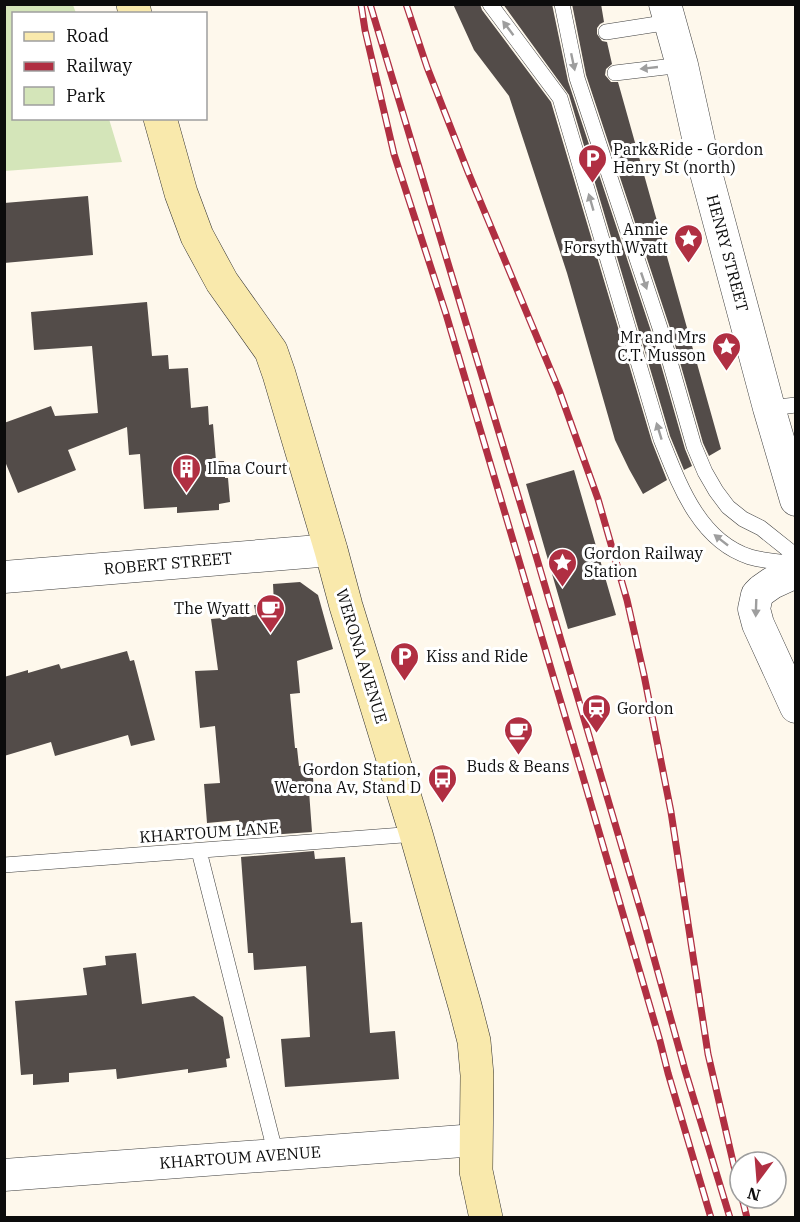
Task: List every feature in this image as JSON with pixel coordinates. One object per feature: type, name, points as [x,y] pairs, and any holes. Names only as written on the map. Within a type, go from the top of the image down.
[{"type":"street","name":"HENRY STREET","points":[[668,13],[705,169],[782,406],[786,464],[795,500]]},
{"type":"street","name":"WERONA AVENUE","points":[[161,120],[181,193],[197,236],[222,282],[271,351],[416,834],[474,1041],[477,1075],[476,1171],[486,1218]]},
{"type":"street","name":"ROBERT STREET","points":[[4,577],[331,550]]},
{"type":"street","points":[[795,572],[762,590],[757,595],[754,609],[758,624],[795,708]]},
{"type":"street","name":"KHARTOUM AVENUE","points":[[4,1175],[476,1140]]},
{"type":"lane","points":[[490,4],[560,98],[661,439],[680,486],[710,532],[731,548],[750,557],[795,564]]},
{"type":"lane","points":[[562,4],[577,78],[662,334],[694,446],[716,491],[728,507],[743,519],[761,528],[795,556]]},
{"type":"lane","points":[[606,32],[668,13]]},
{"type":"lane","points":[[615,73],[682,65]]},
{"type":"lane","name":"KHARTOUM LANE","points":[[4,865],[416,834]]},
{"type":"lane","points":[[199,851],[276,1155]]},
{"type":"green space","points":[[5,4],[73,5],[76,12],[12,12],[12,120],[109,120],[122,162],[5,171]]},
{"type":"building","points":[[453,4],[480,4],[482,10],[551,102],[652,442],[667,480],[643,494],[615,440],[567,273],[509,96],[474,50]]},
{"type":"building","points":[[503,4],[552,4],[568,81],[653,337],[692,466],[684,470],[670,436],[569,95]]},
{"type":"building","points":[[572,4],[601,4],[604,22],[597,28],[597,34],[602,41],[607,42],[612,64],[606,69],[605,75],[611,82],[618,82],[721,449],[709,456],[703,443],[671,331],[586,75]]},
{"type":"building","points":[[88,196],[93,255],[4,263],[4,203]]},
{"type":"building","points":[[147,302],[152,356],[168,355],[169,369],[188,368],[191,408],[208,406],[209,425],[213,424],[216,461],[224,461],[230,502],[219,504],[219,510],[177,513],[177,507],[144,509],[140,454],[129,455],[127,427],[68,450],[76,470],[18,493],[4,459],[4,423],[51,406],[55,416],[98,413],[92,346],[34,350],[31,312]]},
{"type":"building","points":[[574,470],[616,615],[568,629],[526,484]]},
{"type":"building","points":[[300,582],[318,595],[333,649],[297,661],[300,693],[290,694],[299,766],[312,765],[314,790],[309,791],[312,832],[240,837],[239,820],[207,823],[204,784],[220,783],[215,726],[200,728],[195,671],[218,670],[211,619],[256,615],[254,605],[274,604],[273,584]]},
{"type":"building","points":[[127,651],[130,661],[134,660],[155,740],[131,746],[128,735],[55,756],[51,742],[4,756],[4,677],[59,664],[61,669]]},
{"type":"building","points":[[314,851],[315,859],[345,857],[351,923],[362,922],[370,1033],[395,1031],[399,1079],[285,1087],[281,1039],[310,1037],[306,966],[254,970],[253,953],[248,953],[241,857]]},
{"type":"building","points":[[136,953],[142,1004],[194,996],[223,1017],[230,1058],[226,1059],[227,1067],[188,1073],[188,1069],[117,1079],[116,1069],[69,1073],[69,1082],[33,1085],[33,1074],[21,1075],[15,1001],[87,995],[83,968],[106,965],[105,956]]},
{"type":"railway","points":[[361,4],[394,154],[446,314],[711,1218]]},
{"type":"railway","points":[[370,4],[537,559],[730,1218]]},
{"type":"railway","points":[[406,4],[427,67],[468,172],[559,390],[598,499],[627,600],[671,812],[708,1054],[730,1150]]},
{"type":"railway","points":[[745,1210],[747,1218]]},
{"type":"place","name":"Park&Ride - Gordon Henry St (north)","points":[[592,184]]},
{"type":"place","name":"Annie Forsyth Wyatt","points":[[689,264]]},
{"type":"place","name":"Mr and Mrs C.T. Musson","points":[[727,372]]},
{"type":"place","name":"Ilma Court","points":[[186,494]]},
{"type":"place","name":"Gordon Railway Station","points":[[563,588]]},
{"type":"place","name":"The Wyatt","points":[[271,634]]},
{"type":"place","name":"Kiss and Ride","points":[[405,682]]},
{"type":"place","name":"Gordon","points":[[596,734]]},
{"type":"place","name":"Buds & Beans","points":[[518,756]]},
{"type":"place","name":"Gordon Station, Werona Av, Stand D","points":[[442,804]]}]
